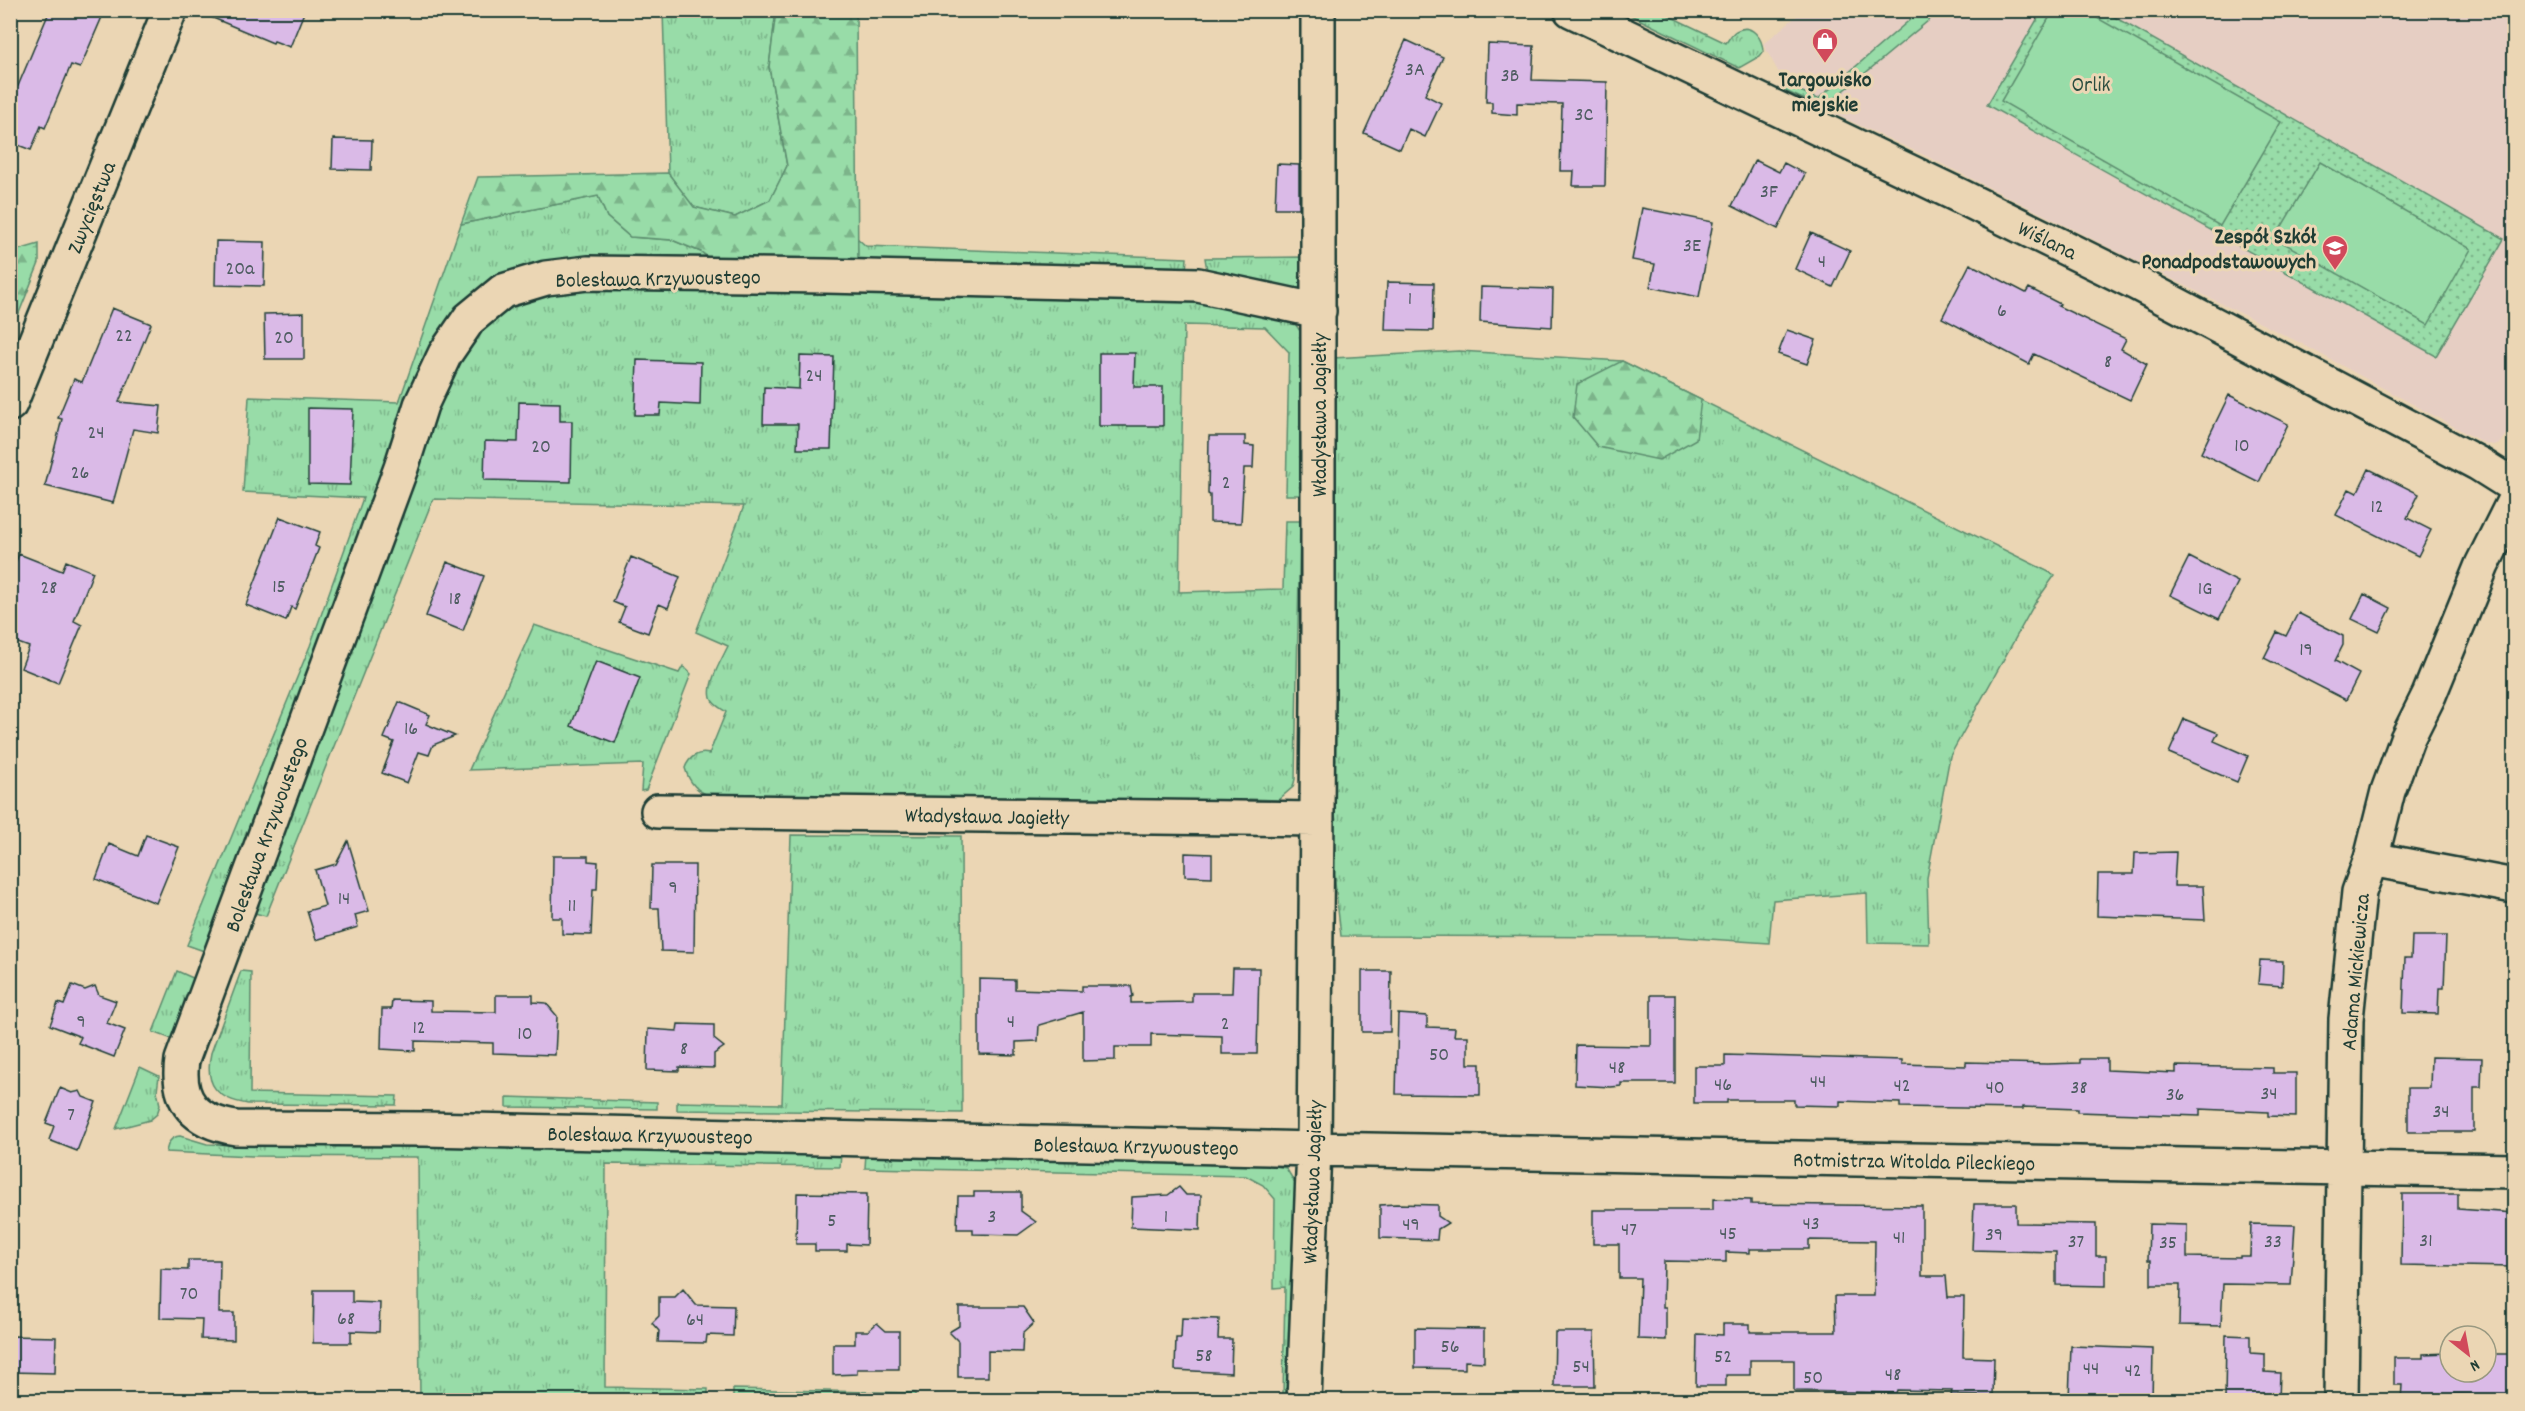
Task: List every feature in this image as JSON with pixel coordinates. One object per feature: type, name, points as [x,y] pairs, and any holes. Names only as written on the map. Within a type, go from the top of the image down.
[{"type":"street","name":"Zwycięstwa","points":[[10,404],[170,10]]},
{"type":"street","name":"Władysława Jagiełły","points":[[1304,1401],[1314,1149],[1319,311],[1318,10]]},
{"type":"street","name":"Wiślana","points":[[1571,10],[1950,190],[2136,283],[2469,459],[2514,486]]},
{"type":"street","name":"Bolesława Krzywoustego","points":[[1314,1149],[448,1129],[236,1128],[212,1122],[196,1113],[187,1100],[180,1073],[191,1032],[400,468],[421,405],[445,354],[470,319],[503,291],[546,278],[588,273],[1198,285],[1319,311]]},
{"type":"street","name":"Adama Mickiewicza","points":[[2341,1401],[2346,1019],[2359,892],[2371,859],[2382,811],[2407,739],[2429,695],[2482,565],[2514,501]]},
{"type":"street","name":"Władysława Jagiełły","points":[[658,811],[1316,819]]},
{"type":"street","points":[[2371,859],[2514,886]]},
{"type":"street","name":"Rotmistrza Witolda Pileckiego","points":[[1314,1149],[2514,1171]]},
{"type":"shaded area","name":"Zespół Szkół Ponadpodstawowych","points":[[1804,10],[2514,11],[2514,423],[2500,443],[2493,445],[2484,443],[2302,344],[1926,156],[1783,90],[1785,84],[1763,44]]},
{"type":"green space","points":[[663,11],[776,11],[769,67],[787,166],[770,200],[735,217],[693,207],[668,173]]},
{"type":"green space","points":[[776,11],[856,11],[858,267],[720,266],[701,252],[672,240],[630,237],[607,217],[598,196],[461,224],[478,177],[668,173],[694,207],[735,217],[770,200],[787,166],[769,67]]},
{"type":"green space","points":[[1622,11],[1659,11],[1726,43],[1735,32],[1742,29],[1752,30],[1759,37],[1763,52],[1739,68]]},
{"type":"green space","points":[[1920,11],[1940,11],[1823,108],[1783,90],[1785,84],[1818,99]]},
{"type":"green space","name":"Orlik","points":[[2042,11],[2104,11],[2504,239],[2436,356],[1987,105]]},
{"type":"green space","points":[[2053,11],[2085,11],[2281,122],[2220,226],[2001,101]]},
{"type":"green space","points":[[2320,162],[2471,249],[2428,325],[2275,238]]},
{"type":"green space","points":[[598,196],[607,217],[630,237],[672,240],[701,252],[720,266],[479,296],[316,663],[204,951],[187,945],[310,646],[363,498],[243,492],[249,397],[399,402],[461,224]]},
{"type":"green space","points":[[857,238],[866,246],[1187,258],[1186,271],[858,267]]},
{"type":"green space","points":[[39,244],[39,263],[11,333],[11,252]]},
{"type":"green space","points":[[1304,257],[1305,281],[1299,291],[1218,281],[1207,270],[1205,258]]},
{"type":"green space","points":[[583,283],[1179,294],[1292,319],[1302,334],[1300,495],[1286,495],[1289,352],[1265,327],[1184,325],[1179,592],[1283,589],[1285,521],[1300,521],[1293,787],[1278,800],[1249,799],[1249,807],[711,796],[694,786],[685,768],[694,756],[701,753],[709,754],[726,712],[713,703],[710,692],[716,671],[728,646],[696,632],[744,506],[433,499],[266,916],[247,911],[398,501],[464,341],[507,301]]},
{"type":"green space","points":[[1459,351],[1622,361],[2055,575],[2035,603],[1950,756],[1927,878],[1929,944],[1868,943],[1867,893],[1773,900],[1769,943],[1678,937],[1341,936],[1332,856],[1333,358]]},
{"type":"green space","points":[[1622,361],[1701,400],[1696,439],[1659,460],[1598,447],[1573,417],[1577,384]]},
{"type":"green space","points":[[534,625],[679,673],[683,666],[691,674],[646,790],[641,791],[643,764],[469,770]]},
{"type":"green space","points":[[791,835],[961,836],[962,1113],[677,1110],[677,1102],[782,1104]]},
{"type":"green space","points":[[177,971],[195,979],[172,1039],[153,1032]]},
{"type":"green space","points":[[241,971],[251,972],[250,1093],[397,1096],[396,1105],[248,1104],[228,1098],[215,1089],[209,1074],[211,1053]]},
{"type":"green space","points":[[140,1067],[159,1076],[157,1091],[160,1105],[157,1114],[150,1120],[116,1129]]},
{"type":"green space","points":[[507,1097],[657,1102],[657,1109],[507,1107]]},
{"type":"green space","points":[[180,1136],[207,1144],[241,1145],[419,1144],[841,1153],[840,1167],[606,1164],[605,1387],[708,1389],[708,1400],[420,1400],[418,1157],[252,1156],[166,1152],[170,1141]]},
{"type":"green space","points":[[866,1153],[1266,1164],[1286,1168],[1297,1186],[1292,1400],[1197,1400],[1197,1396],[1283,1397],[1285,1287],[1274,1288],[1275,1199],[1263,1185],[1246,1176],[865,1168]]},
{"type":"green space","points":[[733,1389],[915,1393],[915,1400],[733,1400]]},
{"type":"green space","points":[[971,1394],[1169,1396],[1169,1400],[971,1400]]},
{"type":"building","points":[[50,10],[105,10],[80,68],[71,65],[45,128],[41,126],[31,150],[10,142],[10,82],[18,86]]},
{"type":"building","points":[[194,10],[305,10],[290,47],[274,41],[273,43]]},
{"type":"building","points":[[1406,40],[1443,57],[1425,95],[1441,103],[1425,137],[1409,129],[1400,149],[1364,133]]},
{"type":"building","points":[[1488,44],[1534,46],[1532,80],[1607,82],[1605,186],[1573,186],[1574,171],[1560,171],[1562,104],[1517,103],[1517,115],[1492,113],[1492,102],[1486,102]]},
{"type":"building","points":[[333,139],[372,140],[371,170],[332,169]]},
{"type":"building","points":[[1755,160],[1779,172],[1784,163],[1805,174],[1778,229],[1732,206]]},
{"type":"building","points":[[1277,164],[1299,165],[1299,208],[1275,208]]},
{"type":"building","points":[[1642,208],[1713,222],[1699,297],[1650,287],[1655,264],[1632,260]]},
{"type":"building","points":[[1811,233],[1850,251],[1833,287],[1795,269]]},
{"type":"building","points":[[216,241],[265,242],[264,286],[215,285]]},
{"type":"building","points":[[1970,264],[2026,293],[2029,288],[2060,304],[2058,306],[2126,339],[2121,349],[2147,364],[2130,400],[2034,354],[2029,364],[1942,318]]},
{"type":"building","points":[[1387,282],[1434,283],[1433,331],[1385,330]]},
{"type":"building","points":[[1481,287],[1553,289],[1552,327],[1480,322]]},
{"type":"building","points":[[112,308],[151,324],[119,402],[161,406],[158,433],[133,429],[113,503],[45,486],[62,419],[58,418],[74,379],[82,382]]},
{"type":"building","points":[[304,313],[304,359],[265,359],[264,314]]},
{"type":"building","points":[[1787,330],[1816,340],[1807,364],[1778,354]]},
{"type":"building","points":[[1099,353],[1135,353],[1134,387],[1163,387],[1163,426],[1099,426]]},
{"type":"building","points":[[800,356],[834,357],[831,449],[797,449],[798,424],[763,424],[764,387],[799,389]]},
{"type":"building","points":[[637,360],[701,362],[700,405],[661,403],[660,415],[635,415]]},
{"type":"building","points":[[2229,395],[2288,424],[2259,482],[2201,453]]},
{"type":"building","points":[[519,402],[560,403],[560,421],[572,421],[571,482],[484,480],[485,441],[518,442]]},
{"type":"building","points":[[308,408],[353,409],[350,485],[308,484]]},
{"type":"building","points":[[1209,436],[1245,436],[1245,445],[1254,446],[1253,468],[1244,468],[1241,523],[1210,522]]},
{"type":"building","points":[[2369,469],[2419,494],[2407,518],[2431,530],[2418,556],[2336,515],[2349,489],[2357,493]]},
{"type":"building","points":[[280,517],[320,532],[315,546],[319,548],[295,609],[291,607],[286,621],[246,605]]},
{"type":"building","points":[[19,554],[62,571],[66,561],[93,572],[74,621],[82,625],[58,683],[21,668],[29,647],[10,640],[10,576]]},
{"type":"building","points":[[631,557],[680,577],[668,608],[659,604],[648,633],[619,622],[625,607],[613,602]]},
{"type":"building","points":[[2189,557],[2238,582],[2219,619],[2170,595]]},
{"type":"building","points":[[447,562],[484,576],[463,631],[426,616]]},
{"type":"building","points":[[2364,594],[2391,608],[2379,632],[2352,619]]},
{"type":"building","points":[[2298,613],[2343,636],[2343,645],[2335,661],[2359,674],[2346,700],[2264,658],[2277,632],[2286,636]]},
{"type":"building","points":[[596,661],[640,678],[615,743],[571,726]]},
{"type":"building","points":[[399,702],[430,715],[426,724],[455,736],[433,745],[429,755],[419,752],[407,783],[382,773],[394,742],[384,738]]},
{"type":"building","points":[[2184,719],[2218,733],[2214,741],[2248,756],[2237,782],[2169,753]]},
{"type":"building","points":[[146,835],[179,847],[156,903],[96,879],[109,844],[138,856]]},
{"type":"building","points":[[348,841],[369,911],[355,915],[358,927],[316,940],[307,911],[325,906],[315,870],[336,864]]},
{"type":"building","points":[[2176,852],[2174,886],[2203,886],[2205,920],[2097,916],[2098,874],[2134,874],[2135,853]]},
{"type":"building","points":[[1185,853],[1212,854],[1212,877],[1185,876]]},
{"type":"building","points":[[553,856],[588,856],[588,861],[598,862],[597,889],[593,889],[591,935],[562,934],[562,918],[552,918]]},
{"type":"building","points":[[652,865],[695,865],[694,952],[661,951],[659,908],[651,908]]},
{"type":"building","points":[[2412,936],[2446,936],[2444,988],[2439,988],[2438,1014],[2403,1013],[2405,958],[2411,958]]},
{"type":"building","points":[[2260,960],[2283,961],[2282,986],[2258,984]]},
{"type":"building","points":[[1233,968],[1259,968],[1257,1054],[1222,1054],[1222,1036],[1151,1034],[1151,1047],[1115,1047],[1115,1060],[1083,1061],[1083,1012],[1039,1025],[1038,1041],[1016,1042],[1016,1055],[979,1054],[979,979],[1015,980],[1015,989],[1082,991],[1082,986],[1131,986],[1133,996],[1131,1003],[1192,1002],[1192,993],[1232,993]]},
{"type":"building","points":[[1362,971],[1391,971],[1390,1032],[1362,1032]]},
{"type":"building","points":[[72,985],[85,990],[95,986],[99,995],[116,1001],[107,1023],[125,1030],[114,1057],[78,1043],[81,1037],[50,1025],[58,1003],[64,1005]]},
{"type":"building","points":[[496,995],[533,995],[533,1002],[546,1003],[557,1016],[555,1055],[493,1053],[493,1043],[415,1041],[415,1051],[381,1049],[382,1009],[391,1009],[392,1000],[431,1001],[431,1011],[496,1012]]},
{"type":"building","points":[[1651,995],[1675,995],[1675,1083],[1621,1083],[1621,1086],[1611,1087],[1575,1085],[1576,1045],[1651,1046]]},
{"type":"building","points":[[1398,1014],[1427,1016],[1427,1027],[1455,1028],[1454,1036],[1468,1036],[1468,1064],[1480,1064],[1480,1095],[1396,1094]]},
{"type":"building","points":[[678,1024],[714,1025],[714,1039],[724,1047],[714,1054],[714,1068],[679,1067],[679,1071],[647,1070],[648,1029],[677,1031]]},
{"type":"building","points":[[1725,1055],[1902,1060],[1902,1064],[1966,1066],[1966,1062],[2047,1064],[2080,1063],[2080,1059],[2107,1059],[2107,1070],[2176,1073],[2176,1066],[2273,1068],[2273,1073],[2296,1073],[2296,1117],[2268,1116],[2268,1112],[2200,1109],[2200,1116],[2077,1112],[2077,1109],[2023,1107],[2023,1109],[1900,1107],[1900,1103],[1840,1101],[1840,1106],[1794,1105],[1794,1100],[1727,1100],[1727,1103],[1694,1103],[1694,1066],[1725,1066]]},
{"type":"building","points":[[2431,1057],[2482,1058],[2481,1087],[2474,1087],[2474,1132],[2408,1132],[2408,1088],[2430,1088]]},
{"type":"building","points":[[60,1088],[72,1093],[80,1091],[83,1097],[96,1102],[77,1151],[49,1140],[54,1126],[46,1123]]},
{"type":"building","points":[[1179,1187],[1186,1195],[1201,1195],[1200,1230],[1131,1227],[1132,1197],[1168,1195]]},
{"type":"building","points":[[974,1192],[1021,1192],[1021,1211],[1036,1222],[1018,1235],[973,1234],[973,1229],[957,1229],[958,1196],[974,1196]]},
{"type":"building","points":[[797,1193],[867,1194],[866,1245],[847,1244],[847,1251],[815,1251],[815,1244],[796,1244]]},
{"type":"building","points":[[2402,1194],[2458,1194],[2458,1209],[2514,1213],[2514,1267],[2401,1265]]},
{"type":"building","points":[[1713,1199],[1751,1200],[1751,1204],[1922,1206],[1922,1276],[1946,1276],[1948,1297],[1964,1297],[1963,1357],[1994,1358],[1993,1396],[1951,1395],[1952,1391],[1897,1390],[1896,1393],[1794,1391],[1794,1360],[1750,1360],[1750,1375],[1726,1375],[1726,1386],[1696,1386],[1697,1334],[1723,1335],[1723,1324],[1750,1324],[1750,1332],[1836,1332],[1835,1296],[1874,1296],[1875,1241],[1809,1240],[1809,1249],[1750,1249],[1750,1253],[1726,1252],[1726,1262],[1664,1261],[1663,1307],[1666,1307],[1666,1340],[1638,1339],[1640,1278],[1619,1278],[1619,1244],[1593,1244],[1593,1210],[1713,1210]]},
{"type":"building","points":[[1974,1204],[2016,1204],[2016,1223],[2096,1224],[2096,1256],[2106,1256],[2106,1286],[2056,1285],[2056,1252],[1972,1250]]},
{"type":"building","points":[[1380,1205],[1438,1205],[1438,1216],[1448,1223],[1438,1229],[1437,1240],[1380,1238]]},
{"type":"building","points":[[2149,1224],[2187,1225],[2187,1257],[2240,1258],[2240,1256],[2250,1256],[2251,1224],[2295,1225],[2291,1285],[2223,1284],[2221,1326],[2179,1325],[2180,1285],[2151,1285],[2151,1260],[2148,1260]]},
{"type":"building","points":[[188,1260],[220,1260],[219,1313],[234,1313],[234,1340],[201,1339],[202,1319],[160,1318],[161,1269],[188,1270]]},
{"type":"building","points":[[683,1289],[696,1305],[734,1306],[733,1336],[707,1335],[706,1343],[658,1342],[659,1331],[652,1323],[659,1316],[659,1297],[675,1297]]},
{"type":"building","points":[[314,1290],[352,1290],[352,1302],[380,1303],[379,1332],[351,1331],[351,1343],[313,1343]]},
{"type":"building","points":[[959,1307],[1023,1307],[1034,1323],[1023,1333],[1022,1352],[988,1351],[988,1377],[958,1377],[958,1341],[949,1332],[959,1326]]},
{"type":"building","points":[[1182,1318],[1219,1319],[1218,1339],[1232,1339],[1231,1373],[1175,1370],[1176,1338],[1181,1338]]},
{"type":"building","points":[[877,1323],[886,1331],[899,1331],[899,1369],[857,1369],[857,1374],[833,1375],[833,1344],[855,1344],[855,1331],[868,1331]]},
{"type":"building","points":[[1415,1328],[1484,1329],[1484,1362],[1465,1361],[1465,1369],[1415,1368]]},
{"type":"building","points":[[1555,1332],[1594,1332],[1595,1386],[1554,1386]]},
{"type":"building","points":[[2226,1335],[2250,1336],[2250,1353],[2265,1354],[2265,1372],[2280,1373],[2279,1399],[2225,1401]]},
{"type":"building","points":[[10,1336],[56,1337],[55,1373],[10,1372]]},
{"type":"building","points":[[2071,1346],[2153,1349],[2152,1401],[2069,1399]]},
{"type":"building","points":[[2438,1353],[2438,1384],[2498,1384],[2498,1354],[2514,1354],[2514,1395],[2453,1394],[2453,1401],[2401,1401],[2402,1385],[2394,1385],[2394,1358],[2423,1358],[2423,1354]]},
{"type":"place","name":"Targowisko miejskie","points":[[1825,64]]},
{"type":"place","name":"Zespół Szkół Ponadpodstawowych","points":[[2335,271]]}]
